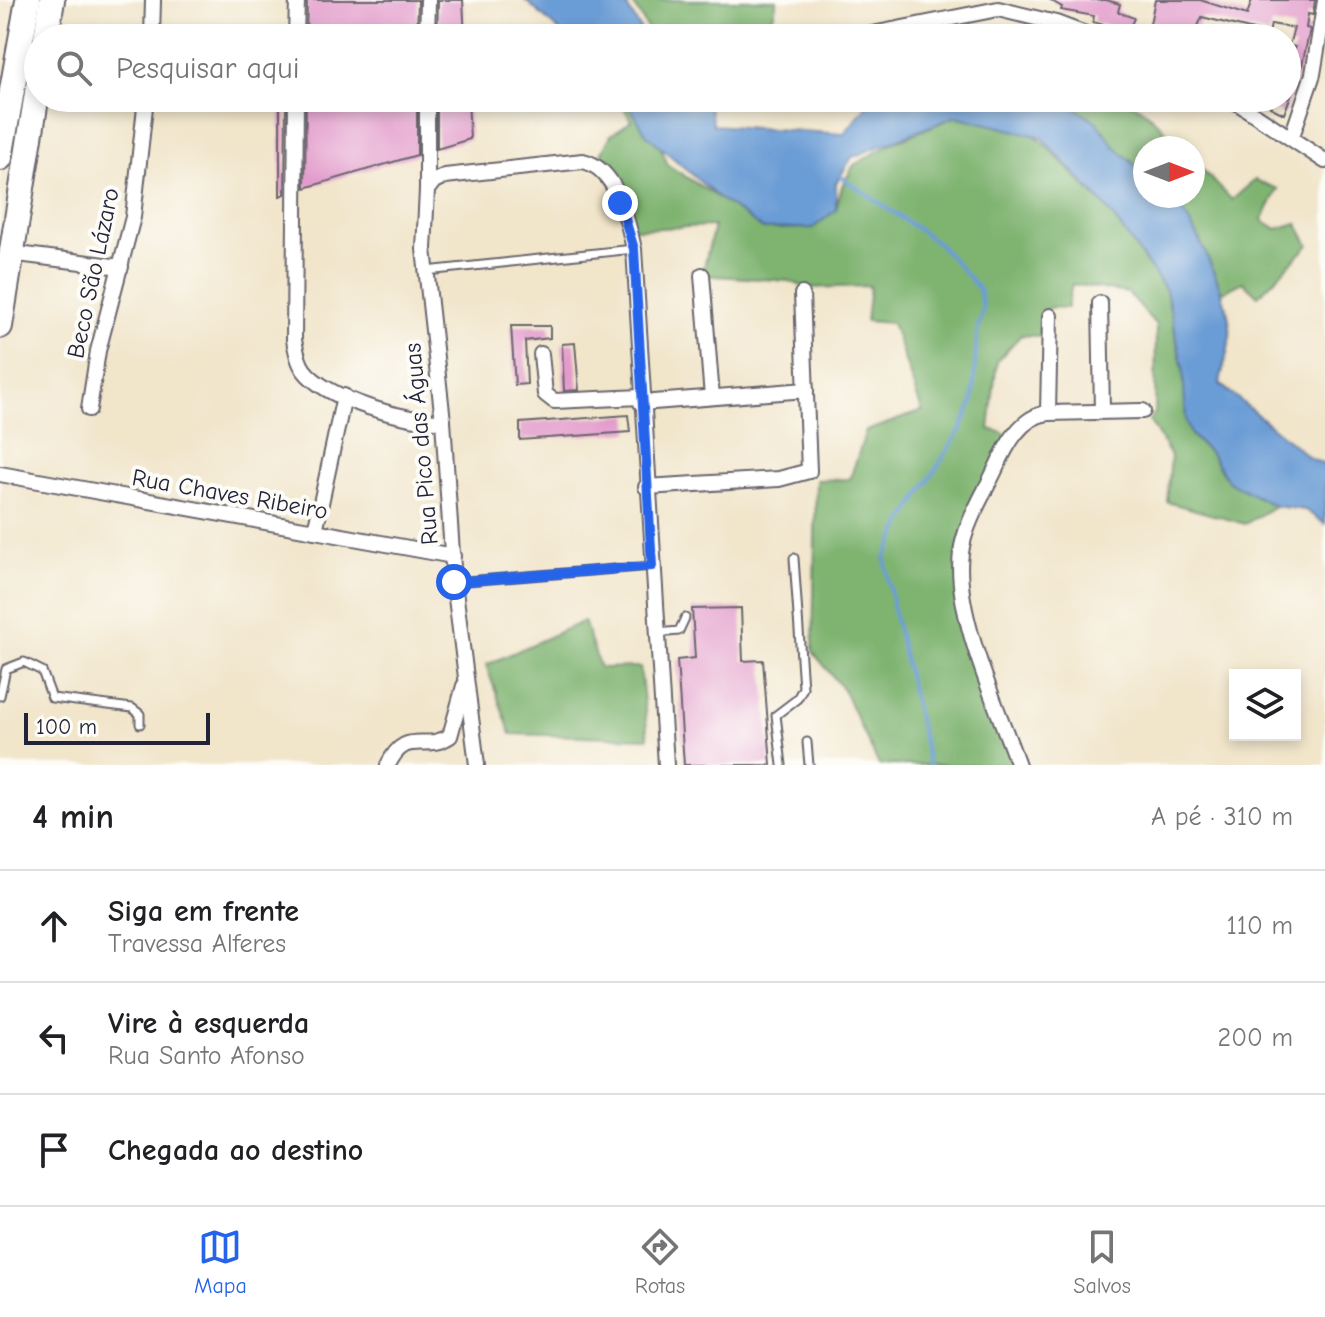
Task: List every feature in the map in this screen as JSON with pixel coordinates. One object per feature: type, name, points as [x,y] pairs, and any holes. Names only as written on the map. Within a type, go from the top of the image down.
[{"type":"highway","points":[[0,158],[28,0]]},
{"type":"highway","points":[[48,24],[52,0]]},
{"type":"highway","points":[[0,326],[34,112]]},
{"type":"street","points":[[152,24],[153,0]]},
{"type":"street","points":[[296,24],[297,0]]},
{"type":"street","points":[[427,24],[428,0]]},
{"type":"street","points":[[1301,109],[1313,74],[1325,1]]},
{"type":"street","points":[[908,24],[983,5],[1053,24]]},
{"type":"street","name":"Beco São Lázaro","points":[[89,409],[98,351],[133,217],[144,112]]},
{"type":"street","points":[[296,112],[294,340],[305,372],[344,396],[410,421],[443,421]]},
{"type":"street","name":"Rua Pico das Águas","points":[[427,112],[426,271],[443,421],[454,582],[465,678],[475,725],[477,765]]},
{"type":"street","points":[[1253,112],[1325,161]]},
{"type":"street","points":[[1292,136],[1300,112]]},
{"type":"street","points":[[427,190],[434,181],[445,176],[583,161],[595,164],[610,181],[634,249],[646,487],[666,765]]},
{"type":"street","points":[[10,253],[121,267]]},
{"type":"street","points":[[702,275],[712,397]]},
{"type":"street","points":[[646,487],[779,479],[809,471],[812,465],[802,294]]},
{"type":"street","points":[[1100,303],[1102,411]]},
{"type":"street","points":[[1048,413],[1050,316]]},
{"type":"street","points":[[541,354],[545,394],[554,401],[712,397],[806,390]]},
{"type":"street","points":[[315,531],[344,396]]},
{"type":"street","points":[[1018,765],[966,618],[961,550],[1005,449],[1023,426],[1040,414],[1048,413],[1143,411]]},
{"type":"street","name":"Rua Chaves Ribeiro","points":[[0,474],[453,556]]},
{"type":"street","points":[[388,765],[394,752],[407,743],[440,741],[450,736],[465,678]]},
{"type":"lane","points":[[426,271],[634,249]]},
{"type":"lane","points":[[782,765],[776,715],[797,699],[803,688],[794,558]]},
{"type":"lane","points":[[454,582],[652,566]]},
{"type":"lane","points":[[657,633],[679,631],[685,618]]},
{"type":"lane","points":[[0,696],[6,669],[24,662],[42,671],[52,698],[132,708],[140,714],[140,724]]},
{"type":"lane","points":[[807,742],[809,765]]},
{"type":"green space","points":[[631,0],[777,0],[771,24],[645,24]]},
{"type":"green space","points":[[626,112],[646,112],[668,165],[720,199],[836,210],[842,186],[854,165],[892,143],[956,116],[1036,136],[1106,207],[1166,290],[1183,368],[1191,435],[1209,452],[1229,482],[1275,506],[1245,524],[1167,502],[1171,456],[1149,420],[1155,413],[1156,325],[1128,293],[1072,284],[1067,308],[1051,307],[1043,312],[1039,336],[1021,335],[997,361],[989,429],[1003,433],[1011,442],[967,533],[966,618],[1015,765],[879,765],[843,689],[813,652],[816,480],[850,479],[866,431],[922,411],[892,323],[866,321],[870,286],[807,288],[789,281],[702,275],[714,226],[636,229],[598,160],[611,135],[631,121]]},
{"type":"green space","points":[[1081,112],[1145,112],[1170,136],[1133,136],[1133,163],[1114,146],[1096,121]]},
{"type":"green space","points":[[1205,172],[1232,200],[1255,180],[1278,189],[1262,220],[1277,229],[1297,223],[1309,245],[1258,296],[1243,282],[1221,293],[1199,238],[1178,208],[1205,208]]},
{"type":"green space","points":[[584,621],[600,668],[640,667],[648,738],[511,734],[486,665]]},
{"type":"water","points":[[525,0],[623,0],[638,24],[552,24]]},
{"type":"water","points":[[633,112],[710,112],[713,125],[844,134],[861,112],[1082,112],[1096,121],[1114,146],[1133,163],[1133,208],[1180,208],[1189,222],[1219,284],[1229,322],[1230,336],[1220,384],[1310,458],[1325,465],[1325,524],[1305,510],[1275,506],[1229,482],[1209,452],[1191,435],[1186,422],[1183,368],[1166,290],[1106,207],[1041,137],[956,116],[852,157],[836,183],[836,210],[813,228],[763,229],[720,199],[646,134]]},
{"type":"building","points":[[307,0],[418,0],[417,24],[306,24]]},
{"type":"building","points":[[438,0],[463,0],[464,24],[437,24]]},
{"type":"building","points":[[1050,0],[1106,0],[1120,4],[1118,12],[1134,18],[1131,24],[1100,24],[1093,22],[1094,16],[1061,10],[1062,7]]},
{"type":"building","points":[[1155,0],[1200,0],[1247,15],[1252,0],[1315,0],[1313,15],[1308,14],[1306,28],[1310,29],[1301,68],[1301,24],[1230,24],[1202,17],[1199,24],[1150,24]]},
{"type":"building","points":[[280,112],[286,112],[285,194],[280,196]]},
{"type":"building","points":[[306,112],[417,112],[417,155],[305,188]]},
{"type":"building","points":[[437,112],[469,112],[470,139],[437,149]]},
{"type":"building","points":[[511,326],[550,326],[550,338],[525,341],[527,384],[515,385]]},
{"type":"building","points":[[575,343],[579,390],[564,391],[562,344]]},
{"type":"building","points":[[628,415],[630,432],[520,440],[520,423]]},
{"type":"building","points":[[741,608],[743,661],[763,660],[771,765],[684,765],[677,660],[695,658],[692,609]]},
{"type":"waterway","points":[[837,174],[938,243],[979,289],[983,309],[977,332],[973,400],[962,427],[904,520],[885,558],[893,609],[929,765]]},
{"type":"route","points":[[454,582],[652,566],[634,249],[620,203]]}]
